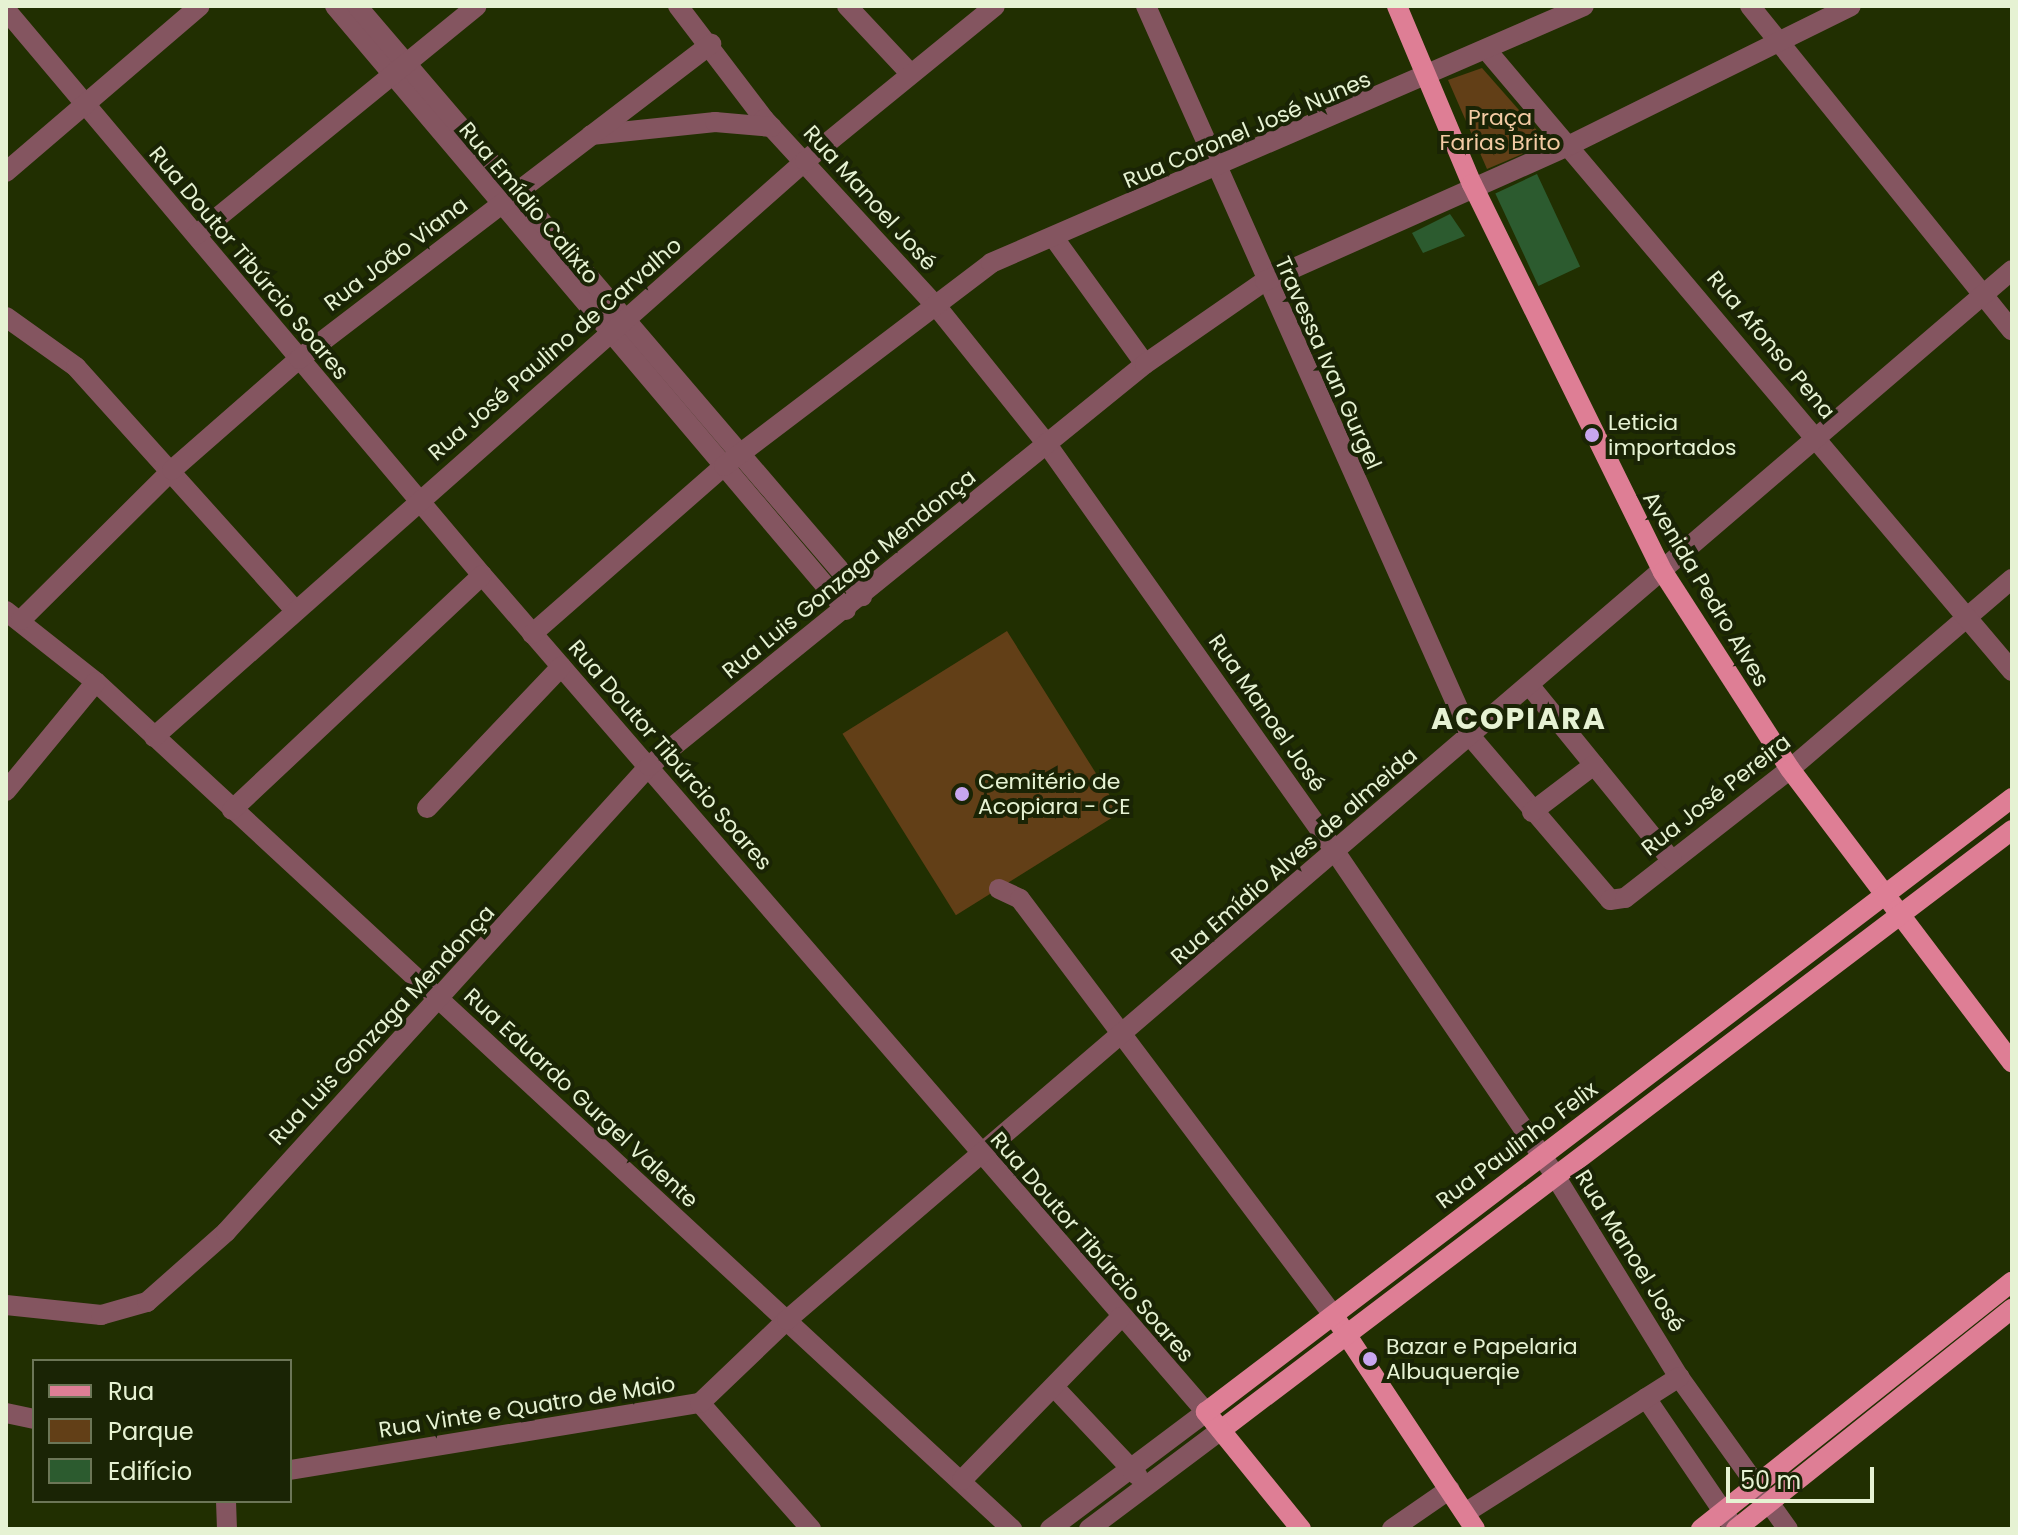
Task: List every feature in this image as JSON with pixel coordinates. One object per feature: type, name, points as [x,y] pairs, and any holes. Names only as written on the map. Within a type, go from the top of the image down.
[{"type":"main road","name":"Avenida Pedro Alves","points":[[1397,6],[1472,184],[1663,572],[1790,769],[1897,916],[2012,1063]]},
{"type":"main road","name":"Rua Paulinho Felix","points":[[1206,1412],[2012,798]]},
{"type":"main road","name":"Rua Paulinho Felix","points":[[1221,1430],[1345,1332],[2012,830]]},
{"type":"main road","points":[[1701,1529],[2012,1282]]},
{"type":"main road","points":[[1735,1529],[2012,1309]]},
{"type":"main road","points":[[1333,1315],[1470,1521]]},
{"type":"main road","name":"Rua Doutor Tibúrcio Soares","points":[[1206,1412],[1301,1529]]},
{"type":"street","points":[[6,172],[81,101],[200,6]]},
{"type":"street","name":"Rua Emídio Calixto","points":[[335,6],[515,194],[618,329],[732,461],[862,596]]},
{"type":"street","name":"Rua Emídio Calixto","points":[[357,6],[498,207],[618,329]]},
{"type":"street","points":[[196,235],[477,6]]},
{"type":"street","name":"Rua Manoel José","points":[[678,6],[711,44],[772,127],[937,307],[1046,443],[1334,850],[1554,1174],[1679,1377],[1788,1529]]},
{"type":"street","points":[[847,6],[909,72]]},
{"type":"street","name":"Rua José Paulino de Carvalho","points":[[154,737],[293,608],[618,329],[805,161],[909,72],[995,6]]},
{"type":"street","name":"Travessa Ivan Gurgel","points":[[1146,6],[1265,281],[1471,737]]},
{"type":"street","name":"Rua Coronel José Nunes","points":[[532,634],[732,461],[991,263],[1217,165],[1489,53],[1584,6]]},
{"type":"street","points":[[1750,6],[2012,331]]},
{"type":"street","name":"Rua Luis Gonzaga Mendonça","points":[[6,1305],[101,1315],[147,1302],[226,1232],[649,766],[846,610],[1145,364],[1265,281],[1472,184],[1570,145],[1782,44],[1851,6]]},
{"type":"street","name":"Rua Doutor Tibúrcio Soares","points":[[6,10],[532,634],[649,766],[980,1156],[1206,1412]]},
{"type":"street","name":"Rua João Viana","points":[[14,616],[172,470],[299,359],[711,44]]},
{"type":"street","name":"Rua Afonso Pena","points":[[1489,53],[1819,439],[2012,671]]},
{"type":"street","points":[[591,135],[715,122],[772,127]]},
{"type":"street","points":[[1054,238],[1145,364]]},
{"type":"street","name":"Rua Emídio Alves de almeida","points":[[787,1320],[1819,439],[2012,270]]},
{"type":"street","points":[[6,317],[76,367],[172,470],[293,608]]},
{"type":"street","name":"Rua Emídio Calixto","points":[[732,461],[846,610]]},
{"type":"street","points":[[232,810],[482,575]]},
{"type":"street","name":"Rua José Pereira","points":[[1471,737],[1610,900],[1625,898],[1790,769],[2012,579]]},
{"type":"street","name":"Rua Eduardo Gurgel Valente","points":[[14,616],[96,682],[1012,1529]]},
{"type":"street","points":[[427,808],[561,667]]},
{"type":"street","points":[[6,791],[96,682]]},
{"type":"street","points":[[1530,686],[1672,861]]},
{"type":"street","points":[[1532,812],[1594,765]]},
{"type":"street","points":[[999,889],[1020,899],[1333,1315]]},
{"type":"street","points":[[962,1480],[1121,1317]]},
{"type":"street","name":"Rua Vinte e Quatro de Maio","points":[[292,1470],[700,1403],[787,1320]]},
{"type":"street","points":[[1470,1521],[1679,1377]]},
{"type":"street","points":[[1055,1388],[1131,1466],[1145,1486]]},
{"type":"street","points":[[1646,1398],[1735,1529]]},
{"type":"street","points":[[700,1403],[811,1529]]},
{"type":"street","name":"Rua Paulinho Felix","points":[[1050,1529],[1206,1412]]},
{"type":"street","points":[[6,1413],[32,1419]]},
{"type":"street","name":"Rua Paulinho Felix","points":[[1089,1529],[1221,1430]]},
{"type":"street","points":[[1392,1529],[1450,1489]]},
{"type":"street","points":[[226,1503],[227,1529]]},
{"type":"green space","name":"Praça Farias Brito","points":[[1482,68],[1548,143],[1487,169],[1448,80]]},
{"type":"green space","points":[[1007,631],[1120,812],[956,915],[842,734]]},
{"type":"building","points":[[1537,174],[1580,266],[1538,286],[1495,193]]},
{"type":"building","points":[[1450,214],[1465,236],[1423,253],[1412,233]]},
{"type":"place","name":"Leticia importados","points":[[1592,435]]},
{"type":"place","name":"Cemitério de Acopiara - CE","points":[[962,794]]},
{"type":"place","name":"Bazar e Papelaria Albuquerqie","points":[[1370,1359]]},
{"type":"district","name":"ACOPIARA","points":[[1519,719]]}]
